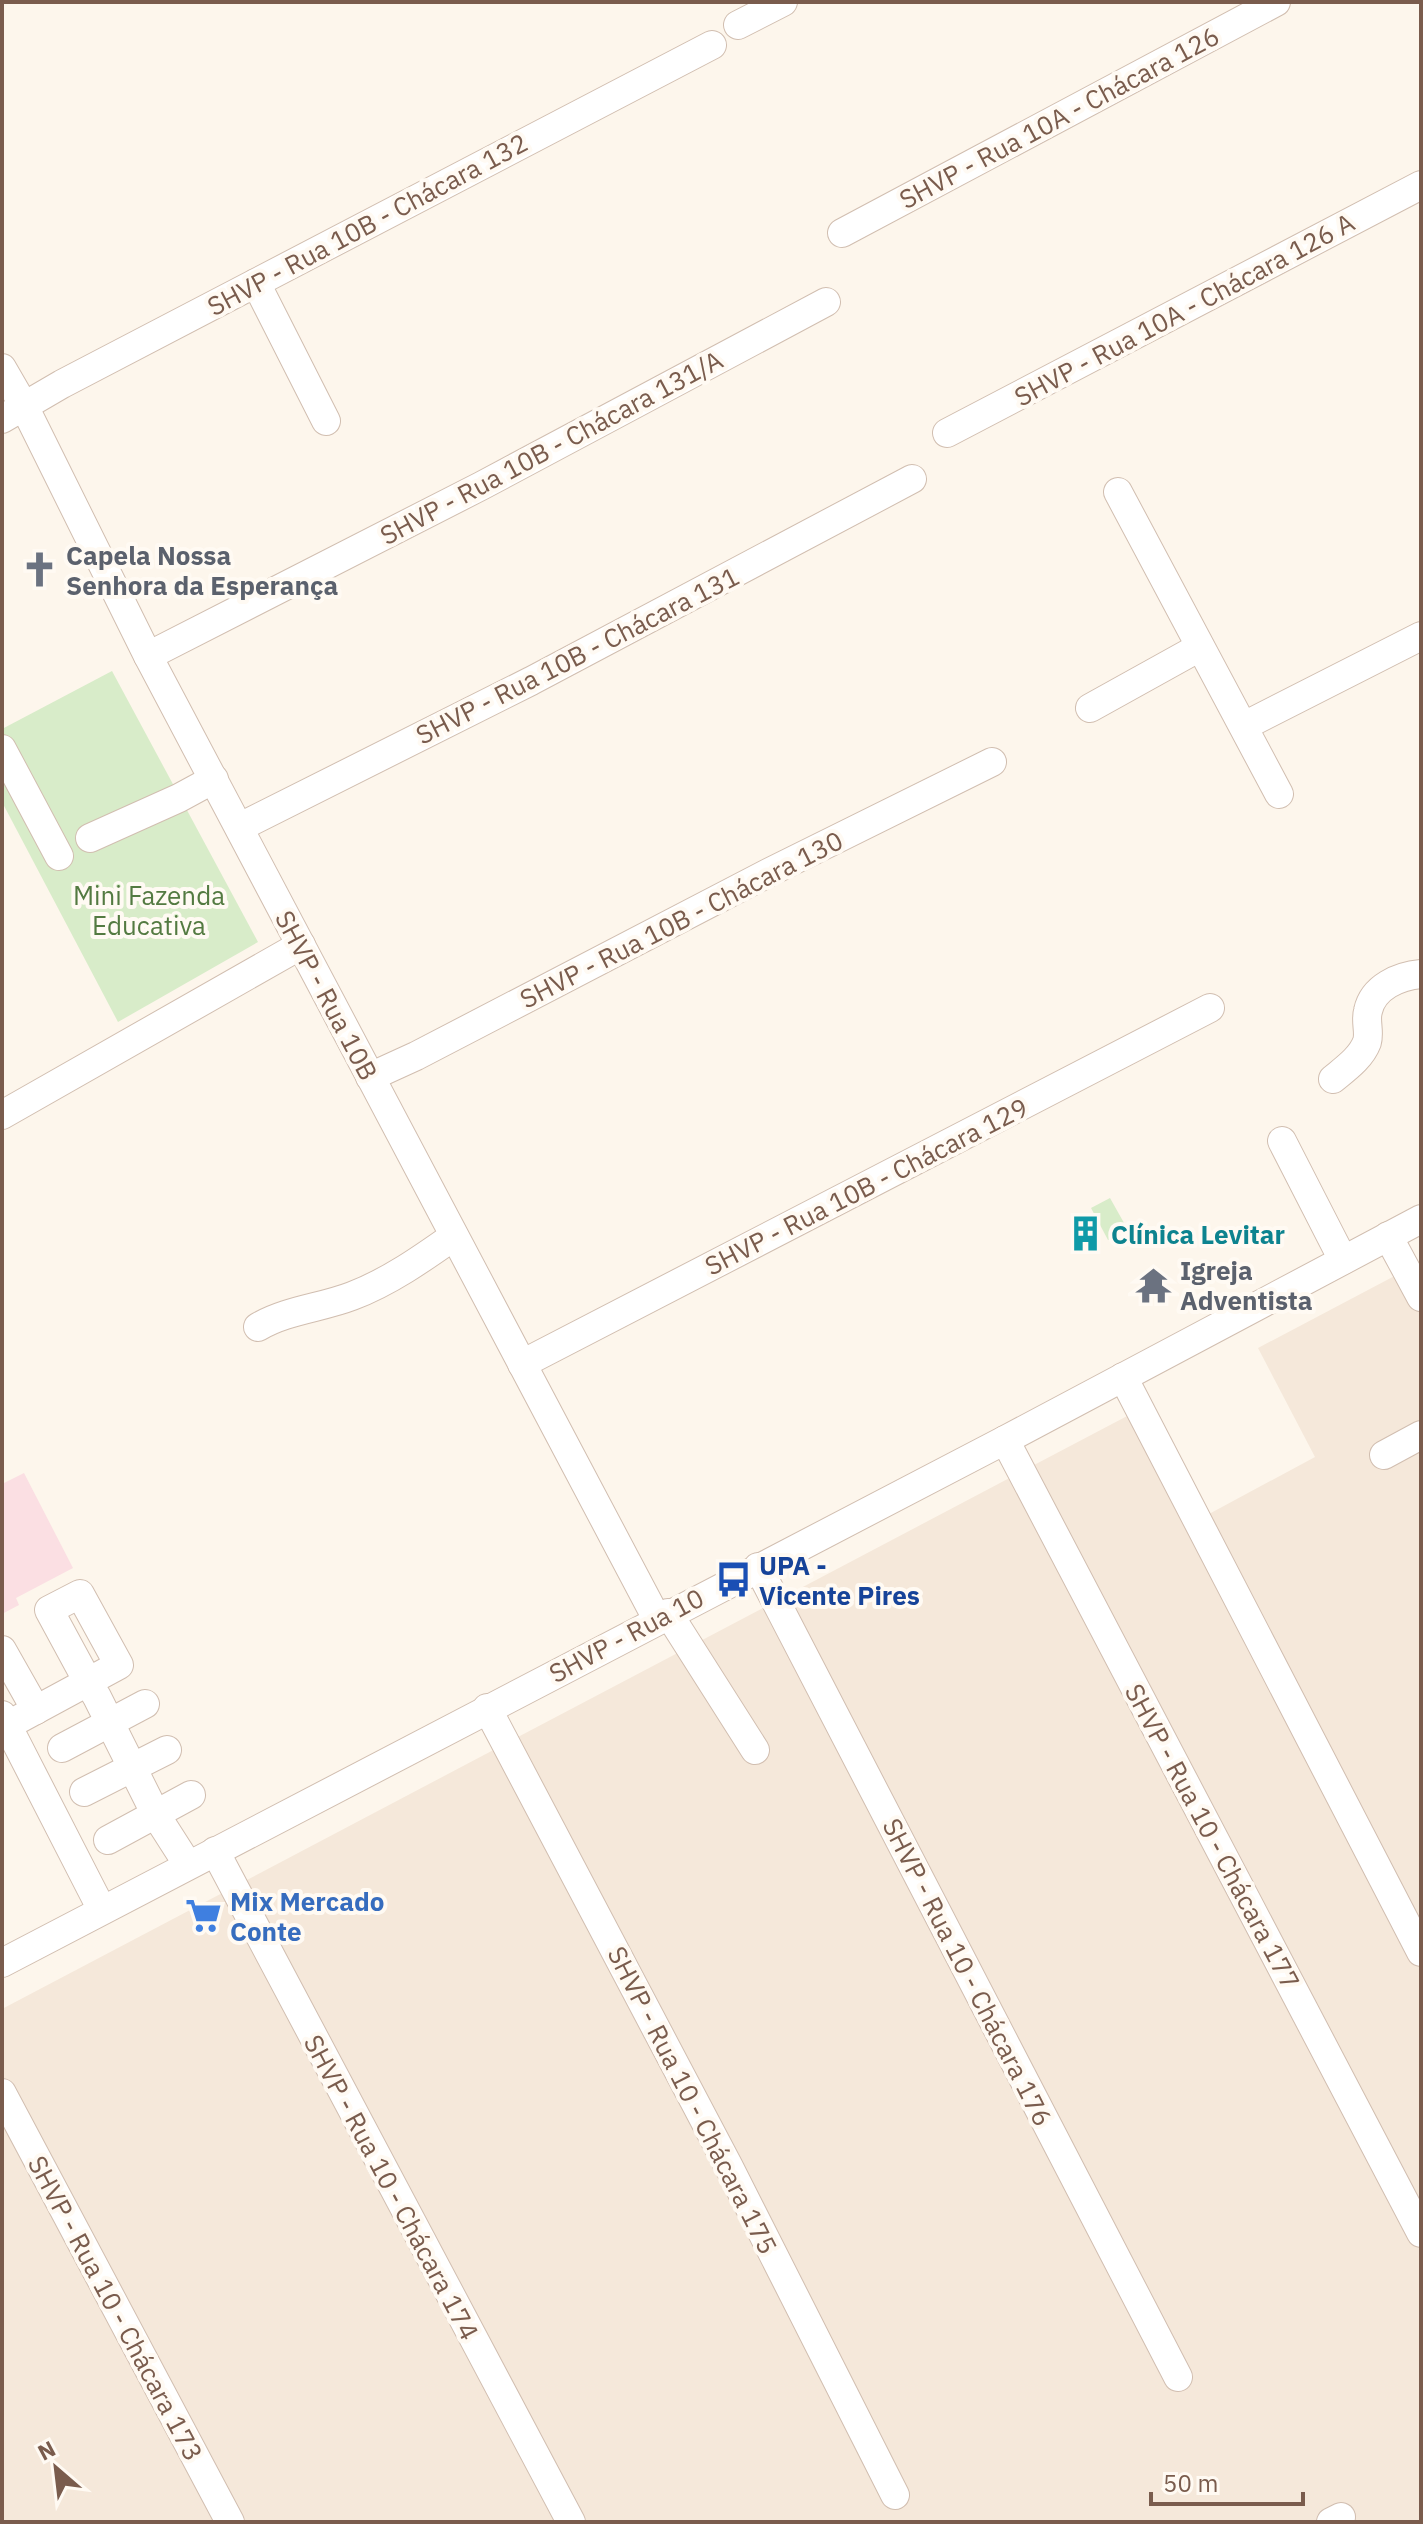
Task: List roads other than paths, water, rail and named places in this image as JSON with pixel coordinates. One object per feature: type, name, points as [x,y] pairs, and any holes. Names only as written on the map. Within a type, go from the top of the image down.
[{"type":"street","points":[[738,25],[783,2]]},
{"type":"street","name":"SHVP - Rua 10A - Chácara 126","points":[[842,233],[1276,2]]},
{"type":"street","name":"SHVP - Rua 10B - Chácara 132","points":[[13,412],[712,45]]},
{"type":"street","name":"SHVP - Rua 10A - Chácara 126 A","points":[[947,433],[1421,185]]},
{"type":"street","points":[[256,283],[326,421]]},
{"type":"street","name":"SHVP - Rua 10B - Chácara 131/A","points":[[148,656],[481,486],[826,302]]},
{"type":"street","name":"SHVP - Rua 10B","points":[[2,368],[13,412],[240,827],[522,1364],[663,1616],[755,1750]]},
{"type":"street","name":"SHVP - Rua 10B - Chácara 131","points":[[240,827],[531,681],[912,479]]},
{"type":"street","points":[[1118,492],[1279,794]]},
{"type":"street","points":[[1244,726],[1421,636]]},
{"type":"street","points":[[1090,708],[1200,647]]},
{"type":"street","points":[[2,749],[59,856]]},
{"type":"street","name":"SHVP - Rua 10B - Chácara 130","points":[[370,1077],[992,762]]},
{"type":"street","points":[[90,838],[214,779]]},
{"type":"street","points":[[2,1115],[301,945]]},
{"type":"street","points":[[1333,1079],[1362,1051],[1368,1039],[1368,1010],[1377,993],[1389,982],[1421,974]]},
{"type":"street","name":"SHVP - Rua 10B - Chácara 129","points":[[522,1364],[1210,1008]]},
{"type":"street","points":[[1282,1141],[1343,1260]]},
{"type":"street","name":"SHVP - Rua 10","points":[[2,1963],[1005,1440],[1421,1219]]},
{"type":"street","points":[[258,1327],[276,1317],[354,1295],[414,1264],[454,1236]]},
{"type":"street","points":[[1388,1236],[1421,1297]]},
{"type":"street","points":[[1123,1377],[1421,1952]]},
{"type":"street","points":[[1384,1455],[1421,1435]]},
{"type":"street","name":"SHVP - Rua 10 - Chácara 177","points":[[1005,1440],[1421,2233]]},
{"type":"street","name":"SHVP - Rua 10 - Chácara 176","points":[[758,1567],[1178,2377]]},
{"type":"street","points":[[2,1650],[36,1710]]},
{"type":"street","points":[[102,1910],[5,1720],[36,1710],[88,1682],[156,1815],[188,1865]]},
{"type":"street","points":[[62,1748],[145,1704]]},
{"type":"street","name":"SHVP - Rua 10 - Chácara 175","points":[[487,1708],[729,2167],[895,2495]]},
{"type":"street","points":[[84,1792],[167,1750]]},
{"type":"street","points":[[108,1840],[191,1795]]},
{"type":"street","name":"SHVP - Rua 10 - Chácara 174","points":[[215,1851],[571,2522]]},
{"type":"street","name":"SHVP - Rua 10 - Chácara 173","points":[[2,2093],[230,2522]]},
{"type":"place","name":"Capela Nossa Senhora da Esperança","points":[[40,570]]},
{"type":"place","name":"Clínica Levitar","points":[[1085,1234]]},
{"type":"place","name":"Igreja Adventista","points":[[1154,1285]]},
{"type":"place","name":"UPA - Vicente Pires","points":[[733,1580]]},
{"type":"place","name":"Mix Mercado Conte","points":[[204,1916]]},
{"type":"park label","name":"Mini Fazenda Educativa","points":[[149,910]]}]
